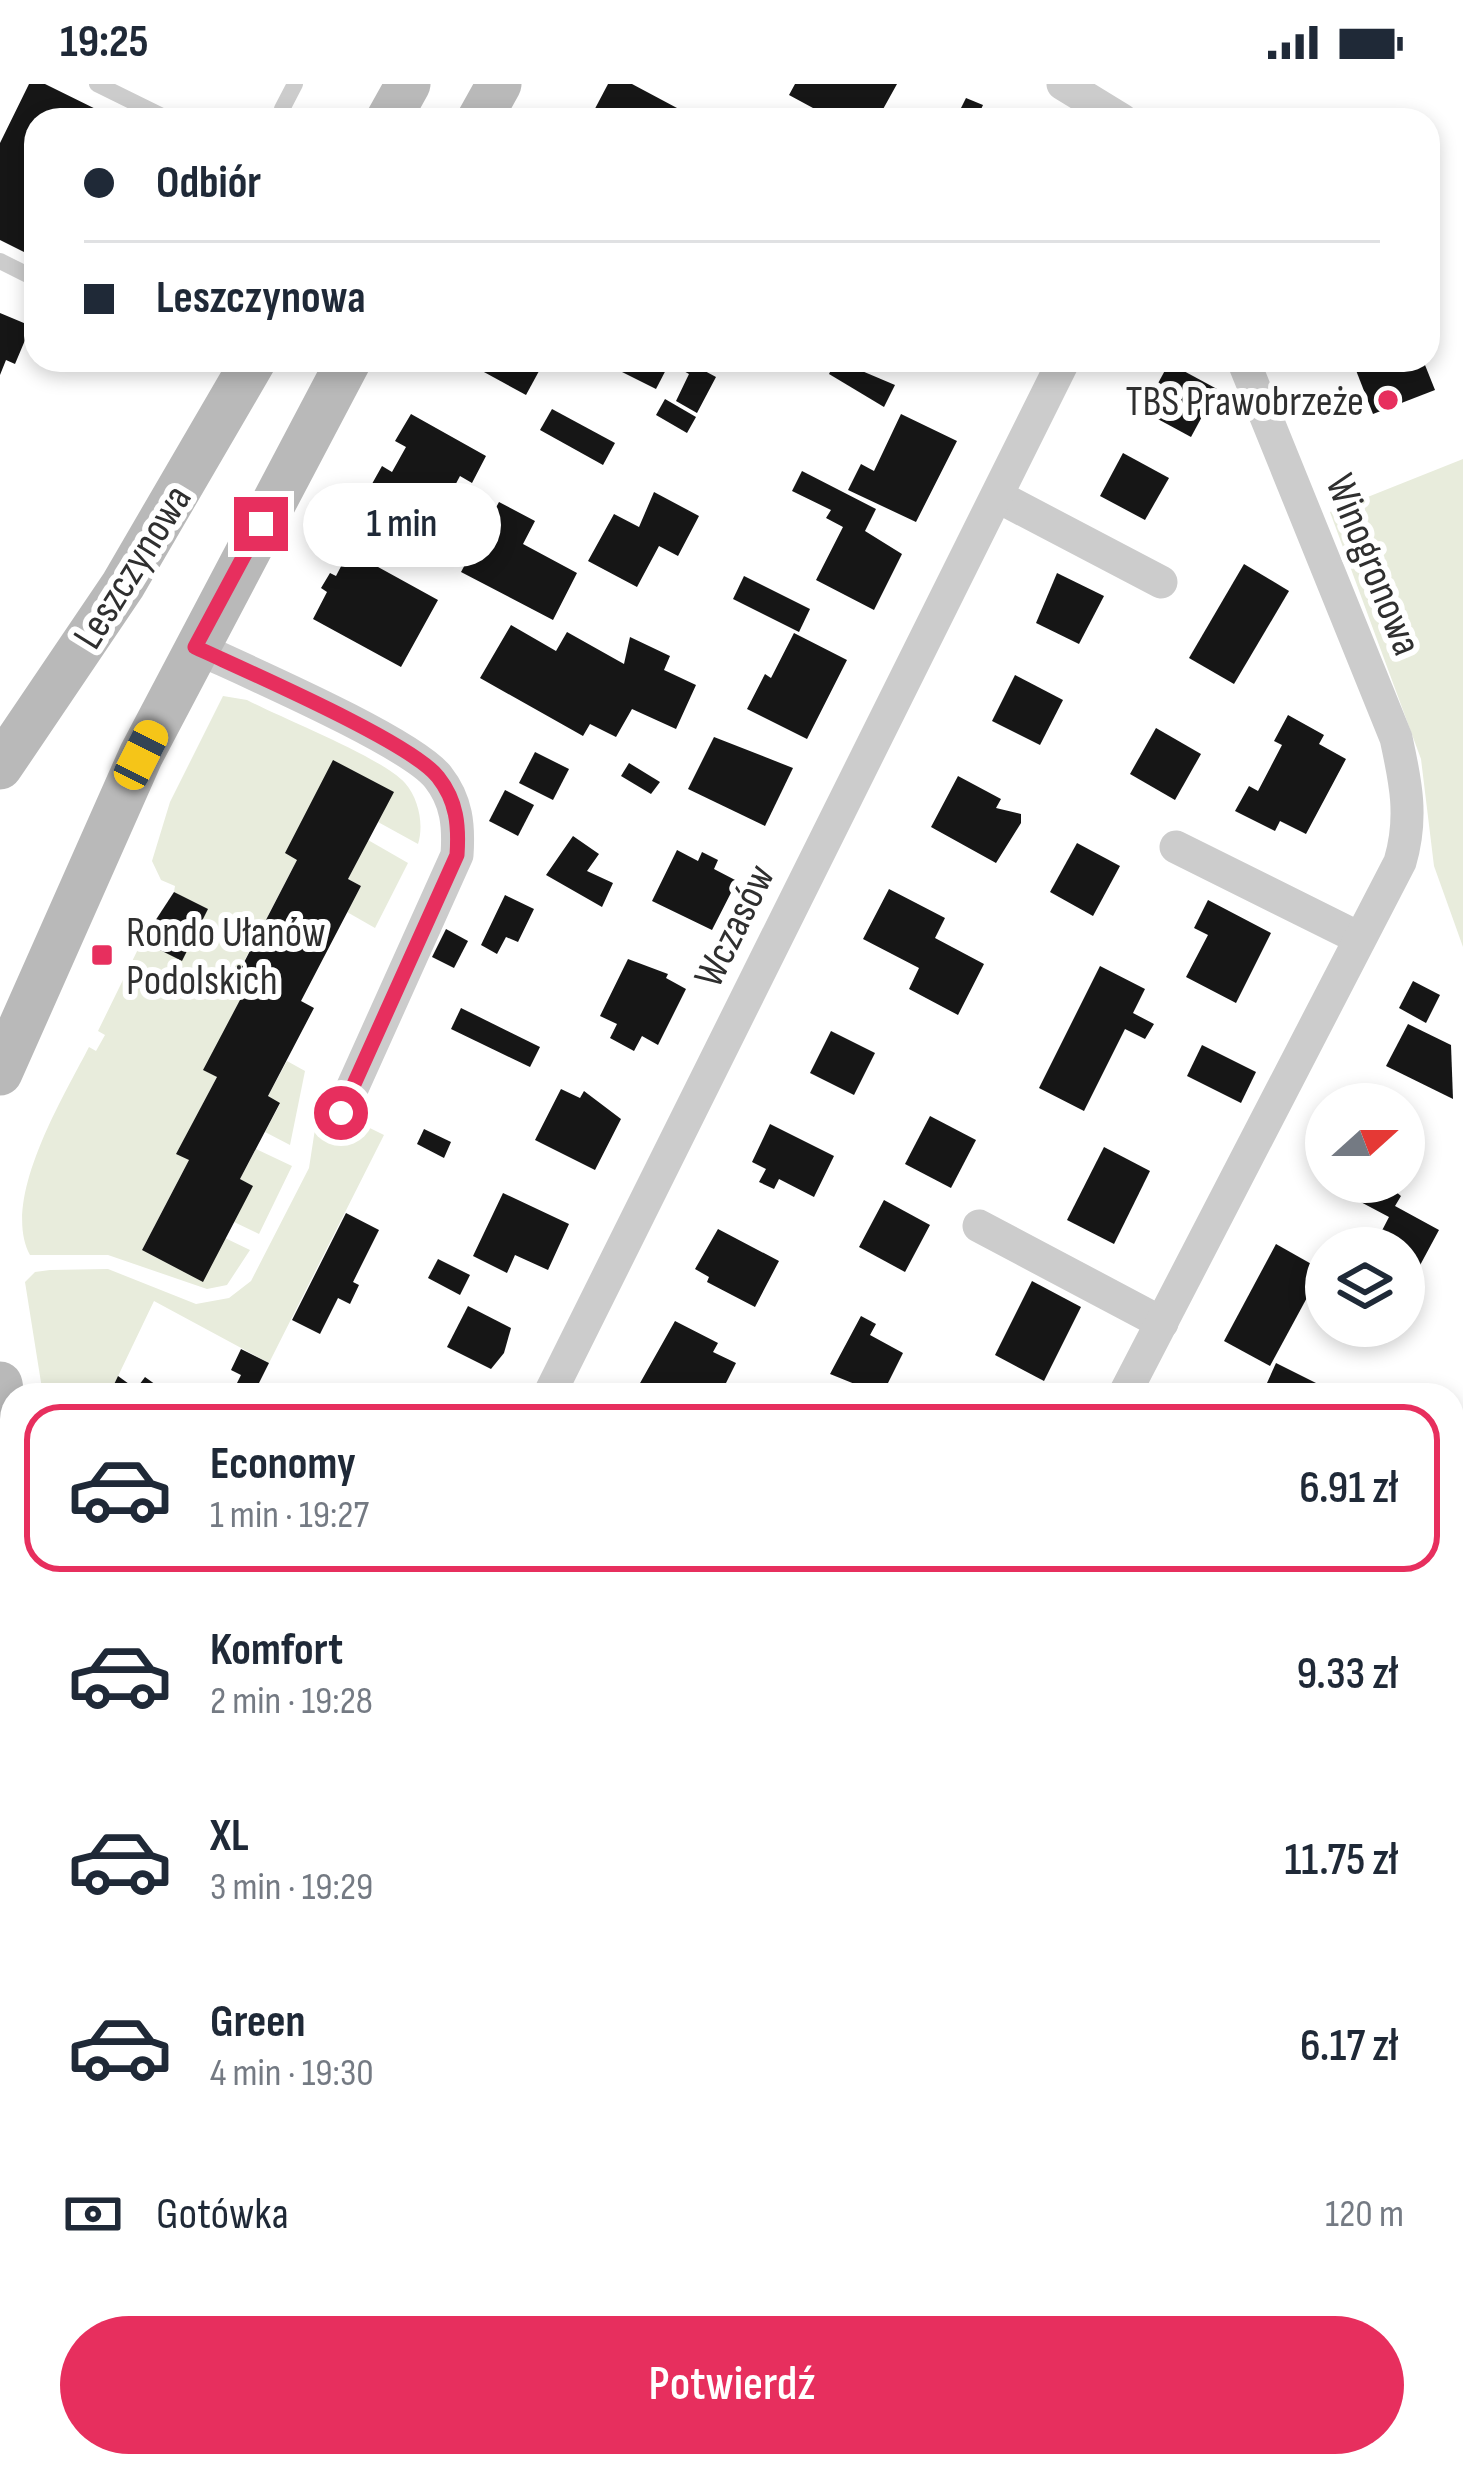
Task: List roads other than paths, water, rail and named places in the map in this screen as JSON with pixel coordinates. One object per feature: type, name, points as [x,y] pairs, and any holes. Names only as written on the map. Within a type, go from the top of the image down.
[{"type":"street","points":[[1063,84],[1102,108]]},
{"type":"street","name":"Leszczynowa","points":[[0,767],[124,585],[247,372]]},
{"type":"street","points":[[0,1073],[141,755],[343,372]]},
{"type":"street","name":"Wczasów","points":[[555,1383],[1058,372]]},
{"type":"street","name":"Winogronowa","points":[[1130,1383],[1400,862],[1409,831],[1408,792],[1396,738],[1249,372]]},
{"type":"street","points":[[997,496],[1161,582]]},
{"type":"street","points":[[195,647],[421,759],[450,795],[459,823],[457,855],[341,1113]]},
{"type":"street","points":[[1176,847],[1359,938]]},
{"type":"street","points":[[979,1226],[1162,1323]]},
{"type":"lane","points":[[97,84],[146,108]]},
{"type":"place","name":"TBS Prawobrzeże","points":[[1388,400]]},
{"type":"place","name":"Rondo Ułanów Podolskich","points":[[102,955]]}]
